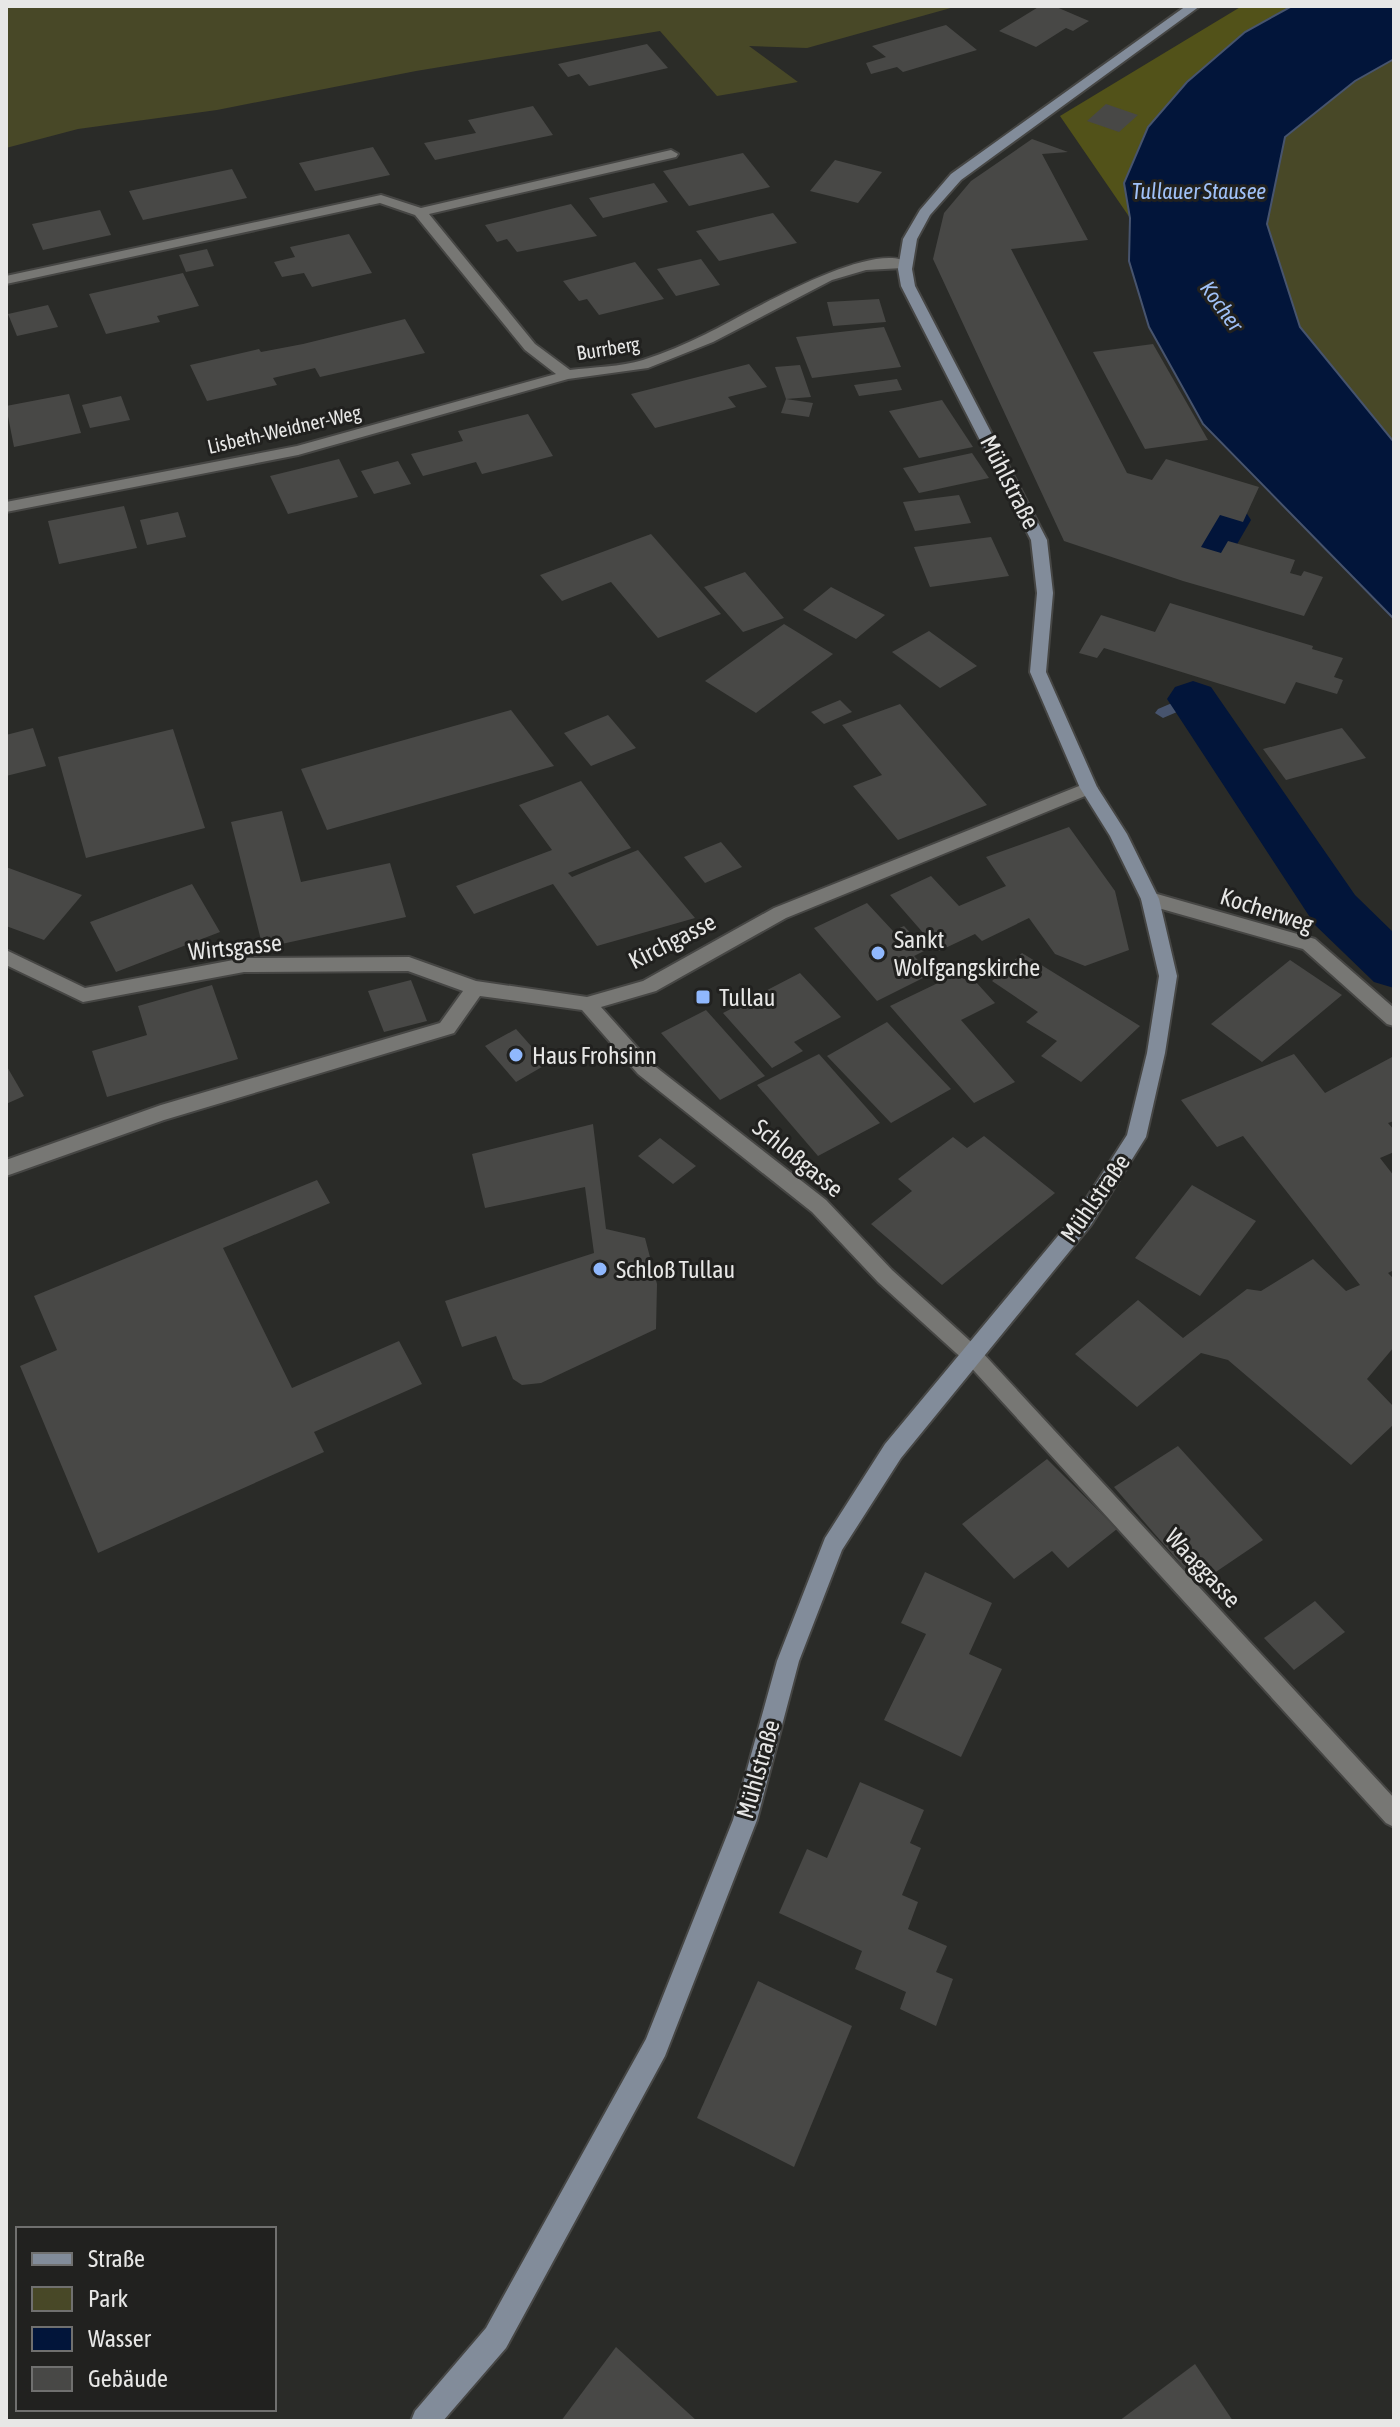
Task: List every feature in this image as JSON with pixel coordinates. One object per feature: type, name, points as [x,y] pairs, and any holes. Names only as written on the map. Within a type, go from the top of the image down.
[{"type":"street","points":[[903,264],[922,212],[956,177],[1194,6]]},
{"type":"street","points":[[6,280],[381,199],[420,212],[671,154]]},
{"type":"street","name":"Burrberg","points":[[420,212],[530,347],[567,375],[643,365],[708,339],[827,277],[865,266],[903,264]]},
{"type":"street","name":"Mühlstraße","points":[[425,2421],[496,2338],[656,2047],[745,1820],[788,1661],[833,1545],[893,1451],[1084,1219],[1136,1137],[1156,1053],[1168,976],[1150,899],[1118,834],[1089,788],[1038,672],[1045,593],[1039,540],[908,286],[903,264]]},
{"type":"street","name":"Lisbeth-Weidner-Weg","points":[[6,507],[298,450],[567,375]]},
{"type":"street","name":"Kirchgasse","points":[[475,988],[587,1004],[649,986],[780,913],[1089,788]]},
{"type":"street","name":"Kocherweg","points":[[1150,899],[1309,944],[1394,1019]]},
{"type":"street","name":"Wirtsgasse","points":[[6,957],[83,995],[244,965],[409,964],[475,988]]},
{"type":"street","points":[[6,1168],[161,1113],[447,1028],[475,988]]},
{"type":"street","name":"Schloßgasse","points":[[587,1004],[645,1069],[819,1206],[885,1276],[973,1356]]},
{"type":"street","name":"Waaggasse","points":[[973,1356],[1394,1815]]},
{"type":"green space","points":[[6,6],[958,6],[807,48],[749,46],[798,82],[717,96],[660,31],[416,71],[217,110],[78,129],[6,148]]},
{"type":"green space","points":[[1394,6],[1394,442],[1300,327],[1266,224],[1285,137]]},
{"type":"shaded area","points":[[1242,6],[1292,6],[1245,32],[1187,82],[1124,183],[1130,218],[1060,116]]},
{"type":"water","name":"Tullauer Stausee","points":[[1292,6],[1394,6],[1394,59],[1355,81],[1285,137],[1267,224],[1300,327],[1394,442],[1394,619],[1203,424],[1149,327],[1129,261],[1130,218],[1124,183],[1148,127],[1187,82],[1245,32]]},
{"type":"building","points":[[1040,6],[1054,6],[1089,21],[1073,31],[1066,28],[1036,47],[999,31]]},
{"type":"building","points":[[946,25],[977,50],[903,72],[897,67],[871,74],[866,63],[886,57],[872,46]]},
{"type":"building","points":[[647,44],[668,68],[589,86],[579,74],[568,77],[558,64]]},
{"type":"building","points":[[1106,104],[1138,115],[1119,132],[1087,121]]},
{"type":"building","points":[[533,106],[553,135],[435,160],[424,143],[476,133],[468,120]]},
{"type":"building","points":[[1032,139],[1068,152],[1042,154],[1088,240],[1011,249],[1127,473],[1152,480],[1166,459],[1259,487],[1243,522],[1220,515],[1201,547],[1221,553],[1228,541],[1295,560],[1290,573],[1301,576],[1304,571],[1323,577],[1304,616],[1183,581],[1064,541],[933,259],[944,213],[971,181]]},
{"type":"building","points":[[373,147],[390,175],[315,191],[299,163]]},
{"type":"building","points":[[743,153],[770,187],[689,206],[663,171]]},
{"type":"building","points":[[835,160],[882,172],[858,203],[810,191]]},
{"type":"building","points":[[232,169],[247,198],[143,220],[129,191]]},
{"type":"building","points":[[654,183],[668,202],[603,218],[589,198]]},
{"type":"building","points":[[571,204],[597,236],[517,252],[507,239],[497,242],[485,225]]},
{"type":"building","points":[[100,210],[111,235],[43,250],[32,224]]},
{"type":"building","points":[[773,213],[797,243],[719,261],[696,231]]},
{"type":"building","points":[[349,234],[372,273],[312,287],[304,273],[282,277],[274,262],[295,257],[290,247]]},
{"type":"building","points":[[207,249],[214,266],[186,272],[179,255]]},
{"type":"building","points":[[701,259],[720,285],[676,296],[657,269]]},
{"type":"building","points":[[635,262],[664,299],[599,315],[587,299],[579,301],[563,281]]},
{"type":"building","points":[[183,273],[199,306],[157,316],[160,322],[106,334],[89,294]]},
{"type":"building","points":[[879,299],[886,322],[833,326],[827,302]]},
{"type":"building","points":[[48,305],[58,327],[17,336],[8,314]]},
{"type":"building","points":[[405,319],[425,353],[320,377],[315,368],[273,378],[277,385],[207,401],[190,365],[259,349],[261,352],[303,344]]},
{"type":"building","points":[[884,327],[901,367],[812,378],[796,337]]},
{"type":"building","points":[[1153,344],[1208,440],[1145,449],[1093,352]]},
{"type":"building","points":[[749,364],[767,387],[728,397],[736,407],[655,428],[631,394]]},
{"type":"building","points":[[800,365],[811,397],[786,399],[775,367]]},
{"type":"building","points":[[897,379],[902,390],[859,396],[854,385]]},
{"type":"building","points":[[69,394],[81,433],[14,447],[6,406]]},
{"type":"building","points":[[121,396],[130,420],[90,428],[82,405]]},
{"type":"building","points":[[786,399],[813,403],[809,417],[781,413]]},
{"type":"building","points":[[942,400],[973,447],[919,458],[889,411]]},
{"type":"building","points":[[528,414],[553,456],[482,474],[476,462],[423,476],[411,454],[463,441],[458,431]]},
{"type":"building","points":[[972,453],[989,478],[919,493],[903,468]]},
{"type":"building","points":[[339,459],[358,497],[288,514],[270,476]]},
{"type":"building","points":[[398,461],[411,484],[374,494],[361,471]]},
{"type":"building","points":[[959,495],[971,523],[915,531],[903,502]]},
{"type":"building","points":[[124,506],[137,548],[59,564],[48,521]]},
{"type":"building","points":[[178,512],[186,537],[147,545],[140,520]]},
{"type":"building","points":[[651,534],[721,614],[658,638],[611,582],[562,601],[540,575]]},
{"type":"building","points":[[991,537],[1009,576],[930,587],[914,547]]},
{"type":"building","points":[[745,572],[784,618],[743,632],[704,587]]},
{"type":"building","points":[[831,587],[885,615],[856,639],[803,610]]},
{"type":"building","points":[[1170,603],[1343,658],[1334,677],[1343,680],[1337,694],[1296,682],[1285,704],[1104,648],[1097,658],[1079,653],[1101,615],[1155,632]]},
{"type":"building","points":[[784,624],[833,654],[756,713],[705,681]]},
{"type":"building","points":[[929,631],[977,666],[940,688],[892,652]]},
{"type":"building","points":[[840,700],[852,712],[824,724],[811,712]]},
{"type":"building","points":[[900,704],[987,805],[898,840],[853,786],[882,775],[842,725]]},
{"type":"building","points":[[511,710],[554,766],[327,830],[301,769]]},
{"type":"building","points":[[608,715],[636,748],[591,766],[564,733]]},
{"type":"building","points":[[33,728],[46,766],[6,776],[6,735]]},
{"type":"building","points":[[1342,728],[1366,758],[1286,780],[1263,749]]},
{"type":"building","points":[[173,729],[205,828],[86,858],[58,757]]},
{"type":"building","points":[[581,781],[631,848],[568,873],[572,877],[638,850],[695,918],[597,946],[553,884],[474,914],[456,886],[552,850],[519,805]]},
{"type":"building","points":[[282,811],[301,882],[390,863],[406,917],[263,948],[231,822]]},
{"type":"building","points":[[1069,827],[1115,891],[1129,950],[1085,966],[1055,954],[1029,918],[982,941],[975,934],[939,951],[890,895],[931,876],[959,906],[1006,886],[986,857]]},
{"type":"building","points":[[721,842],[742,867],[705,883],[684,857]]},
{"type":"building","points":[[6,867],[82,895],[44,940],[6,926]]},
{"type":"building","points":[[192,884],[220,932],[116,972],[90,922]]},
{"type":"building","name":"Sankt Wolfgangskirche","points":[[867,903],[893,931],[904,926],[926,950],[914,956],[931,974],[877,1001],[814,928]]},
{"type":"building","points":[[1022,953],[1140,1026],[1081,1082],[1041,1056],[1057,1041],[1026,1022],[1038,1012],[992,981]]},
{"type":"building","points":[[1290,960],[1342,995],[1262,1062],[1211,1024]]},
{"type":"building","points":[[965,970],[995,1003],[961,1020],[1015,1082],[974,1103],[890,1006]]},
{"type":"building","points":[[800,973],[841,1017],[794,1042],[803,1051],[772,1068],[723,1013]]},
{"type":"building","points":[[411,980],[427,1021],[384,1032],[368,991]]},
{"type":"building","points":[[212,985],[238,1059],[107,1097],[92,1051],[147,1035],[138,1006]]},
{"type":"building","points":[[706,1010],[765,1076],[720,1100],[661,1033]]},
{"type":"building","points":[[887,1022],[951,1089],[891,1123],[827,1056]]},
{"type":"building","name":"Haus Frohsinn","points":[[516,1029],[547,1064],[516,1082],[485,1046]]},
{"type":"building","points":[[819,1054],[880,1123],[818,1156],[757,1085]]},
{"type":"building","points":[[1294,1054],[1325,1093],[1394,1056],[1394,1121],[1388,1123],[1394,1130],[1394,1152],[1380,1158],[1394,1176],[1394,1270],[1388,1273],[1394,1279],[1394,1347],[1367,1379],[1394,1407],[1394,1424],[1351,1465],[1228,1360],[1201,1353],[1137,1407],[1075,1354],[1138,1300],[1183,1338],[1247,1289],[1261,1291],[1313,1259],[1346,1291],[1360,1285],[1243,1136],[1217,1147],[1181,1100]]},
{"type":"building","points":[[6,1065],[24,1096],[6,1104]]},
{"type":"building","name":"Schloß Tullau","points":[[593,1124],[606,1229],[645,1238],[657,1284],[656,1329],[541,1383],[522,1385],[513,1379],[496,1336],[462,1347],[445,1301],[594,1253],[585,1187],[485,1208],[472,1154]]},
{"type":"building","points":[[984,1136],[1055,1193],[942,1285],[871,1224],[912,1191],[898,1179],[953,1137],[967,1148]]},
{"type":"building","points":[[660,1138],[696,1166],[673,1184],[638,1156]]},
{"type":"building","points":[[317,1180],[330,1203],[223,1248],[292,1388],[399,1341],[422,1384],[314,1432],[324,1452],[98,1553],[20,1366],[57,1350],[34,1296]]},
{"type":"building","points":[[1192,1185],[1256,1221],[1200,1296],[1135,1258]]},
{"type":"building","points":[[1178,1446],[1263,1540],[1198,1584],[1114,1487]]},
{"type":"building","points":[[1047,1459],[1117,1529],[1068,1568],[1052,1551],[1014,1579],[962,1524]]},
{"type":"building","points":[[925,1572],[992,1603],[969,1654],[1002,1669],[961,1757],[884,1720],[926,1634],[901,1623]]},
{"type":"building","points":[[1315,1601],[1345,1632],[1294,1670],[1264,1638]]},
{"type":"building","points":[[860,1782],[924,1810],[910,1843],[921,1848],[902,1895],[918,1902],[908,1929],[947,1946],[936,1972],[953,1979],[936,2026],[900,2009],[906,1992],[855,1969],[862,1951],[779,1913],[807,1849],[827,1858]]},
{"type":"building","points":[[758,1981],[852,2026],[794,2167],[697,2118]]},
{"type":"building","points":[[616,2347],[697,2421],[561,2421]]},
{"type":"building","points":[[1195,2364],[1233,2421],[1119,2421]]},
{"type":"waterway","points":[[1215,542],[1227,520]]},
{"type":"waterway","points":[[1163,713],[1193,699]]},
{"type":"waterway","points":[[1193,699],[1335,910],[1394,967]]},
{"type":"place","name":"Sankt Wolfgangskirche","points":[[878,953]]},
{"type":"place","name":"Tullau","points":[[703,997]]},
{"type":"place","name":"Haus Frohsinn","points":[[516,1055]]},
{"type":"place","name":"Schloß Tullau","points":[[600,1269]]},
{"type":"water label","name":"Kocher","points":[[1222,306]]}]
